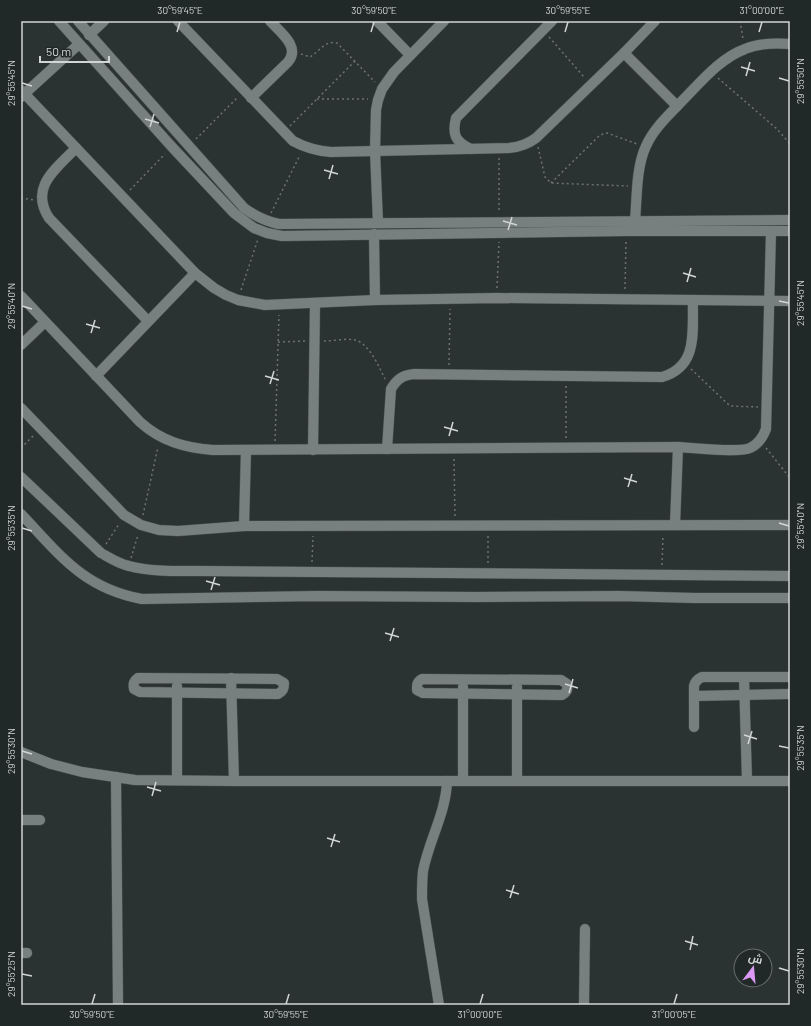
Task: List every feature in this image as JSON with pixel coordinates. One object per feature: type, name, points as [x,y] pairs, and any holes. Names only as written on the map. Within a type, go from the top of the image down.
[{"type":"street","points":[[59,21],[172,147],[234,213],[247,224],[260,231],[282,236],[374,234],[419,228],[499,227],[635,221],[790,232]]},
{"type":"street","points":[[78,21],[244,208],[254,216],[278,224],[378,223],[419,228]]},
{"type":"street","points":[[89,35],[104,21]]},
{"type":"street","points":[[178,21],[283,133],[304,147],[317,151],[519,147],[536,138],[655,21]]},
{"type":"street","points":[[248,95],[291,59],[293,50],[290,43],[270,21]]},
{"type":"street","points":[[377,21],[410,55]]},
{"type":"street","points":[[378,223],[376,110],[378,100],[382,89],[394,72],[444,21]]},
{"type":"street","points":[[471,149],[462,145],[456,137],[454,127],[456,118],[552,21]]},
{"type":"street","points":[[79,44],[22,94],[76,148],[195,273],[214,288],[238,300],[258,304],[279,305],[375,300],[497,298],[790,301]]},
{"type":"street","points":[[635,221],[640,163],[645,147],[653,132],[710,72],[726,58],[745,49],[766,44],[790,44]]},
{"type":"street","points":[[624,53],[677,106]]},
{"type":"street","points":[[76,148],[46,180],[41,193],[44,210],[49,218],[148,321]]},
{"type":"street","points":[[499,227],[626,231],[790,220]]},
{"type":"street","points":[[21,296],[149,430],[160,437],[186,447],[199,450],[678,447],[742,450],[749,449],[760,441],[766,429],[771,231]]},
{"type":"street","points":[[374,234],[375,300]]},
{"type":"street","points":[[96,376],[195,273]]},
{"type":"street","points":[[387,449],[391,389],[400,377],[407,374],[448,374],[662,377],[679,370],[689,355],[692,347],[693,300]]},
{"type":"street","points":[[313,450],[315,303]]},
{"type":"street","points":[[21,345],[45,322]]},
{"type":"street","points":[[21,408],[124,515],[141,525],[159,530],[178,531],[244,526],[790,526]]},
{"type":"street","points":[[675,525],[678,447]]},
{"type":"street","points":[[244,526],[246,450]]},
{"type":"street","points":[[21,477],[101,553],[128,566],[148,569],[179,571],[790,576]]},
{"type":"street","points":[[21,514],[66,561],[81,574],[110,591],[125,596],[142,599],[318,596],[619,596],[790,598]]},
{"type":"street","points":[[694,727],[695,683],[702,677],[790,677]]},
{"type":"street","points":[[744,677],[747,781]]},
{"type":"street","points":[[138,678],[177,678],[277,679],[284,683],[284,688],[282,692],[278,694],[140,692],[134,689],[133,684],[138,678]]},
{"type":"street","points":[[177,678],[177,780]]},
{"type":"street","points":[[231,678],[234,781]]},
{"type":"street","points":[[422,679],[463,679],[561,680],[567,684],[568,689],[566,693],[562,695],[423,693],[417,690],[418,681],[422,679]]},
{"type":"street","points":[[463,679],[463,781]]},
{"type":"street","points":[[517,680],[517,781]]},
{"type":"street","points":[[694,696],[790,694]]},
{"type":"street","points":[[21,752],[51,764],[82,772],[135,780],[790,781]]},
{"type":"street","points":[[116,777],[118,1005]]},
{"type":"street","points":[[439,1005],[422,898],[422,887],[424,871],[444,806],[446,781]]},
{"type":"street","points":[[21,820],[40,820]]},
{"type":"street","points":[[584,1005],[585,928]]},
{"type":"path","points":[[740,21],[745,49]]},
{"type":"path","points":[[543,30],[591,85]]},
{"type":"path","points":[[293,50],[304,56],[310,56],[326,44],[333,42],[340,45],[382,89]]},
{"type":"path","points":[[283,133],[355,61]]},
{"type":"path","points":[[710,72],[777,130],[790,144]]},
{"type":"path","points":[[189,146],[248,95]]},
{"type":"path","points":[[318,99],[378,100]]},
{"type":"path","points":[[551,183],[600,135],[607,133],[645,147]]},
{"type":"path","points":[[536,138],[545,177],[551,183],[638,186]]},
{"type":"path","points":[[123,197],[172,147]]},
{"type":"path","points":[[266,221],[304,147]]},
{"type":"path","points":[[497,298],[499,148]]},
{"type":"path","points":[[21,198],[42,202]]},
{"type":"path","points":[[238,300],[260,231]]},
{"type":"path","points":[[624,299],[626,231]]},
{"type":"path","points":[[448,374],[450,299]]},
{"type":"path","points":[[275,450],[279,305]]},
{"type":"path","points":[[278,342],[354,340],[360,342],[366,345],[391,389]]},
{"type":"path","points":[[685,363],[730,406],[767,408]]},
{"type":"path","points":[[566,376],[566,448]]},
{"type":"path","points":[[21,448],[41,428]]},
{"type":"path","points":[[128,566],[141,525],[160,437]]},
{"type":"path","points":[[760,441],[790,478]]},
{"type":"path","points":[[454,449],[455,525]]},
{"type":"path","points":[[101,553],[124,515]]},
{"type":"path","points":[[488,525],[488,573]]},
{"type":"path","points":[[662,575],[664,525]]},
{"type":"path","points":[[312,571],[313,526]]}]
